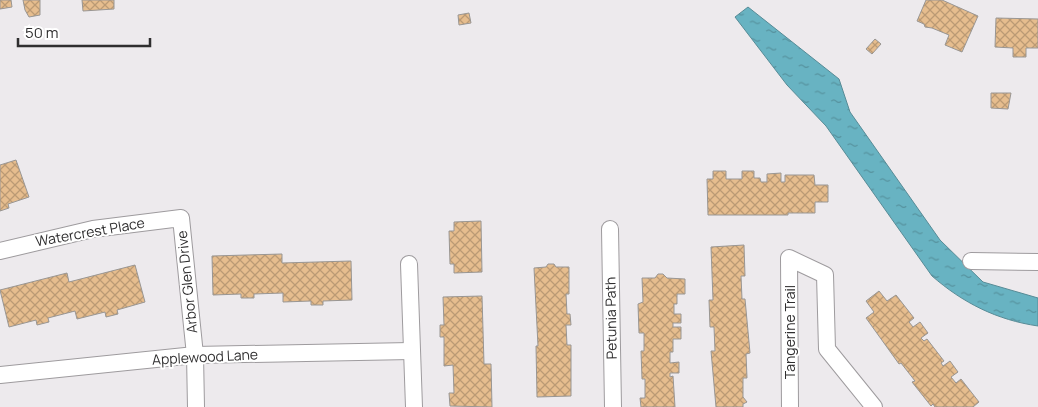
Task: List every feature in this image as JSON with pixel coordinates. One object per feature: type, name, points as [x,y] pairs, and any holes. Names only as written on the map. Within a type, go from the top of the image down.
[{"type":"street","name":"Watercrest Place","points":[[0,251],[93,229],[181,218]]},
{"type":"street","name":"Arbor Glen Drive","points":[[181,218],[195,355],[196,407]]},
{"type":"street","name":"Petunia Path","points":[[610,229],[613,407]]},
{"type":"street","name":"Tangerine Trail","points":[[790,407],[789,258],[826,275],[827,349],[874,407]]},
{"type":"street","points":[[972,261],[1038,262]]},
{"type":"street","points":[[409,264],[414,407]]},
{"type":"street","name":"Applewood Lane","points":[[0,375],[195,355],[411,351]]},
{"type":"water","points":[[748,7],[839,79],[850,112],[940,240],[983,282],[1038,298],[1038,326],[1008,319],[981,309],[944,286],[932,276],[826,126],[787,85],[735,17]]},
{"type":"building","points":[[0,0],[11,0],[12,7],[0,9]]},
{"type":"building","points":[[23,0],[40,0],[40,15],[29,17]]},
{"type":"building","points":[[82,0],[114,0],[114,9],[83,11]]},
{"type":"building","points":[[926,0],[942,0],[978,16],[962,52],[945,45],[949,35],[925,27],[924,24],[917,21]]},
{"type":"building","points":[[469,13],[471,23],[459,25],[458,15]]},
{"type":"building","points":[[996,18],[1038,19],[1038,48],[1026,48],[1026,57],[1013,57],[1013,48],[995,47]]},
{"type":"building","points":[[875,39],[881,44],[872,54],[866,49]]},
{"type":"building","points":[[991,93],[1011,93],[1008,109],[991,108]]},
{"type":"building","points":[[16,160],[29,197],[8,204],[9,208],[0,211],[0,165]]},
{"type":"building","points":[[713,171],[726,171],[726,179],[742,179],[742,171],[754,171],[754,178],[760,178],[761,182],[767,182],[767,174],[781,173],[781,182],[785,182],[785,175],[814,175],[815,185],[828,185],[828,202],[815,202],[815,213],[708,215],[707,179],[713,179]]},
{"type":"building","points":[[481,221],[482,272],[454,273],[454,264],[450,264],[449,231],[454,231],[454,222]]},
{"type":"building","points":[[744,245],[745,276],[741,276],[742,299],[745,299],[750,353],[746,354],[747,378],[743,378],[743,397],[747,402],[743,404],[743,407],[716,407],[711,351],[715,351],[714,327],[710,327],[709,300],[713,300],[711,247]]},
{"type":"building","points":[[282,254],[282,263],[351,261],[352,300],[323,301],[323,305],[311,305],[311,301],[283,302],[283,293],[254,294],[254,298],[241,298],[241,294],[213,295],[212,256]]},
{"type":"building","points":[[548,264],[554,264],[556,267],[569,267],[569,294],[566,294],[567,314],[570,314],[571,325],[566,325],[567,345],[571,345],[571,396],[537,397],[536,346],[538,346],[534,268],[546,267]]},
{"type":"building","points":[[135,265],[145,302],[117,310],[118,314],[106,317],[105,312],[77,319],[75,311],[48,318],[49,322],[37,325],[36,320],[9,327],[0,290],[67,273],[69,282]]},
{"type":"building","points":[[658,274],[663,274],[667,278],[685,279],[685,294],[677,294],[677,304],[674,304],[674,314],[681,314],[681,323],[673,323],[673,327],[681,327],[681,339],[673,339],[673,352],[670,352],[670,363],[679,362],[679,373],[670,373],[670,377],[673,376],[675,407],[641,407],[640,398],[645,398],[645,379],[642,379],[641,351],[644,351],[644,333],[639,333],[638,304],[643,302],[642,278],[655,278]]},
{"type":"building","points":[[879,291],[887,301],[896,295],[914,318],[909,322],[913,327],[920,322],[928,333],[921,338],[924,341],[927,339],[944,361],[941,363],[943,366],[950,361],[958,372],[951,377],[956,383],[961,379],[979,402],[973,407],[935,407],[933,404],[931,406],[912,382],[915,381],[901,363],[899,364],[866,318],[874,312],[866,301]]},
{"type":"building","points":[[482,296],[484,364],[491,364],[492,407],[450,406],[449,393],[454,393],[453,365],[444,366],[444,337],[440,337],[440,325],[444,325],[443,297]]}]
